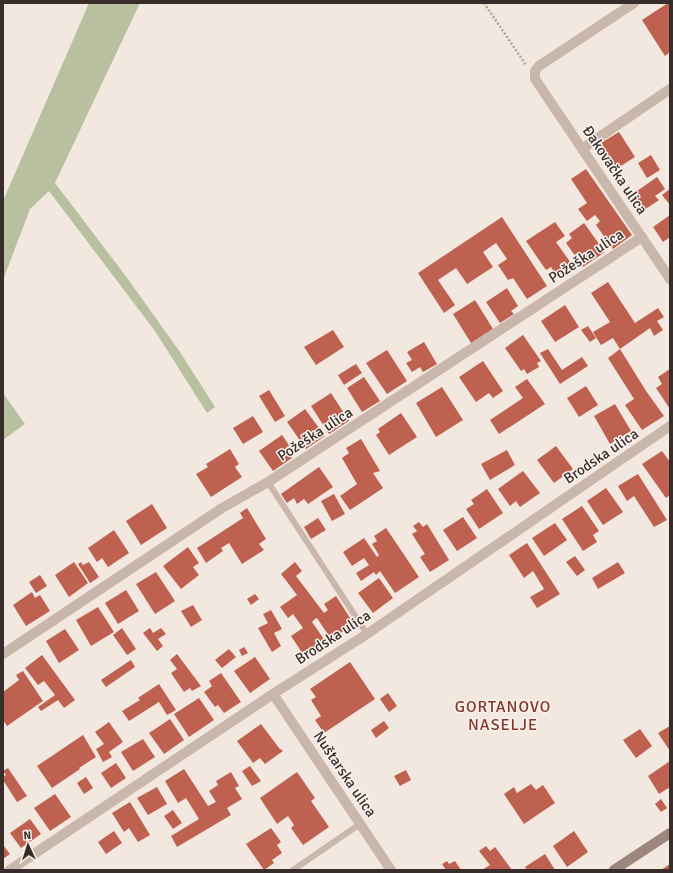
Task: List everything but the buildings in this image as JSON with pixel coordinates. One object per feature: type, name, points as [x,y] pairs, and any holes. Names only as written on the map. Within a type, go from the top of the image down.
[{"type":"main road","points":[[614,870],[670,833]]},
{"type":"street","points":[[535,79],[535,72],[539,66],[634,3]]},
{"type":"street","name":"Đakovačka ulica","points":[[535,79],[670,279]]},
{"type":"street","points":[[582,149],[670,89]]},
{"type":"street","name":"Požeška ulica","points":[[3,654],[222,508],[268,482],[642,237]]},
{"type":"street","name":"Brodska ulica","points":[[10,870],[273,694],[367,634],[670,426]]},
{"type":"street","name":"Nuštarska ulica","points":[[273,694],[391,870]]},
{"type":"lane","points":[[268,482],[367,634]]},
{"type":"lane","points":[[293,870],[360,824]]},
{"type":"path","points":[[484,3],[535,79]]},
{"type":"green space","points":[[89,3],[140,3],[55,183],[125,275],[180,352],[215,407],[207,413],[155,331],[49,191],[30,209],[3,280],[3,201]]},
{"type":"green space","points":[[3,393],[25,424],[3,440]]},
{"type":"district","name":"GORTANOVO NASELJE","points":[[503,716]]}]
